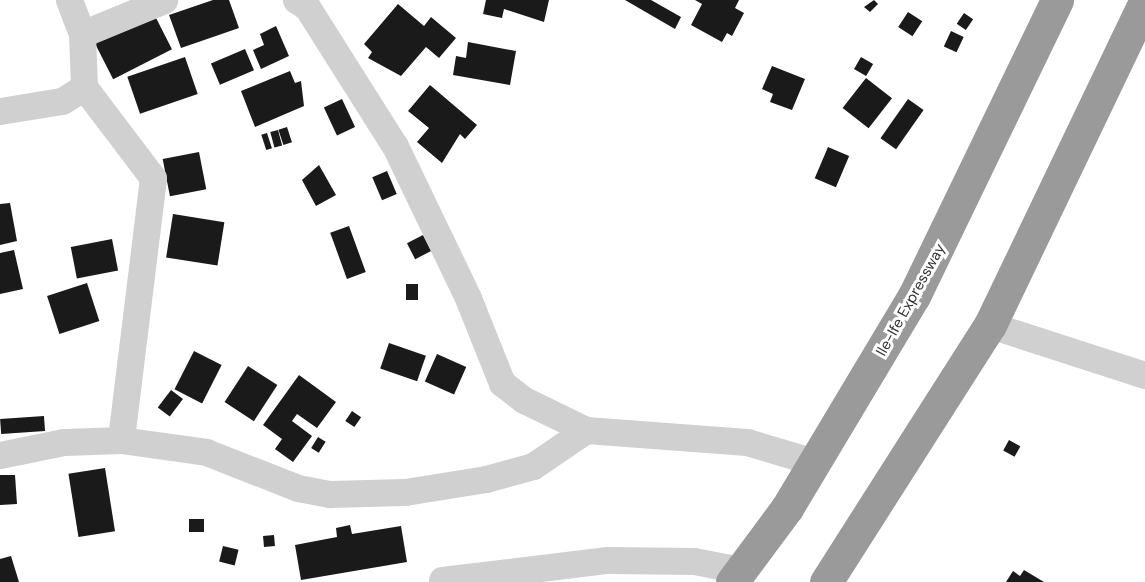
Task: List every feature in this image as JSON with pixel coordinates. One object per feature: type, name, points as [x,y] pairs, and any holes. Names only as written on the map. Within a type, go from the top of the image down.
[{"type":"highway","name":"Ile-Ife Expressway","points":[[736,576],[814,462],[914,296],[1057,0]]},
{"type":"highway","points":[[826,582],[990,324],[1145,2]]},
{"type":"street","points":[[69,0],[82,34],[84,87],[153,178],[121,440]]},
{"type":"street","points":[[82,34],[164,0]]},
{"type":"street","points":[[296,0],[307,7],[395,147],[468,298],[502,383],[524,400],[586,430],[747,442],[814,462]]},
{"type":"street","points":[[0,111],[62,101],[84,87]]},
{"type":"street","points":[[990,324],[1145,375]]},
{"type":"street","points":[[0,455],[64,442],[121,440],[206,452],[298,489],[394,493],[533,466],[586,430]]},
{"type":"street","points":[[442,580],[608,560],[694,561],[736,576]]},
{"type":"building","points":[[213,0],[229,0],[239,28],[181,48],[169,15]]},
{"type":"building","points":[[486,0],[549,0],[544,22],[504,9],[502,18],[483,14]]},
{"type":"building","points":[[625,0],[651,0],[681,17],[675,29]]},
{"type":"building","points":[[695,0],[739,0],[735,8],[744,13],[732,36],[727,33],[722,42],[691,25],[702,4]]},
{"type":"building","points":[[874,0],[878,4],[870,12],[864,7]]},
{"type":"building","points":[[398,4],[424,26],[431,17],[456,38],[439,58],[426,47],[401,76],[368,58],[372,52],[364,44]]},
{"type":"building","points":[[152,10],[172,49],[113,79],[93,40]]},
{"type":"building","points":[[908,12],[922,21],[912,36],[898,27]]},
{"type":"building","points":[[964,13],[973,19],[966,30],[957,24]]},
{"type":"building","points":[[276,26],[289,56],[261,69],[253,50],[264,45],[260,34]]},
{"type":"building","points":[[951,31],[964,37],[957,52],[944,46]]},
{"type":"building","points":[[468,42],[516,51],[510,85],[453,75],[456,56],[466,58]]},
{"type":"building","points":[[245,49],[254,70],[220,85],[211,63]]},
{"type":"building","points":[[185,57],[198,94],[140,114],[127,77]]},
{"type":"building","points":[[861,57],[873,64],[866,76],[854,69]]},
{"type":"building","points":[[772,66],[805,79],[792,110],[770,102],[773,94],[762,89]]},
{"type":"building","points":[[290,71],[295,83],[301,81],[304,106],[255,127],[241,91]]},
{"type":"building","points":[[866,78],[892,98],[869,128],[843,108]]},
{"type":"building","points":[[430,85],[477,125],[465,139],[460,134],[442,163],[417,142],[429,128],[408,111]]},
{"type":"building","points":[[342,99],[355,127],[337,136],[324,107]]},
{"type":"building","points":[[908,99],[924,110],[896,149],[880,138]]},
{"type":"building","points":[[287,127],[292,142],[283,145],[278,130]]},
{"type":"building","points":[[278,130],[282,145],[274,148],[270,132]]},
{"type":"building","points":[[267,133],[272,148],[266,150],[261,135]]},
{"type":"building","points":[[828,147],[849,156],[836,187],[815,178]]},
{"type":"building","points":[[199,152],[206,189],[170,196],[163,159]]},
{"type":"building","points":[[319,165],[336,195],[316,206],[302,180]]},
{"type":"building","points":[[387,171],[397,194],[382,200],[372,177]]},
{"type":"building","points":[[10,203],[17,241],[0,245],[0,204]]},
{"type":"building","points":[[173,214],[224,222],[217,266],[166,257]]},
{"type":"building","points":[[349,226],[366,272],[347,279],[330,233]]},
{"type":"building","points":[[423,235],[431,251],[415,259],[407,243]]},
{"type":"building","points":[[112,239],[118,270],[77,278],[71,247]]},
{"type":"building","points":[[14,250],[23,289],[0,294],[0,253]]},
{"type":"building","points":[[87,283],[99,321],[59,334],[47,296]]},
{"type":"building","points":[[406,284],[418,284],[418,300],[406,300]]},
{"type":"building","points":[[389,343],[426,356],[417,381],[380,369]]},
{"type":"building","points":[[194,351],[222,365],[202,403],[174,389]]},
{"type":"building","points":[[437,354],[466,367],[454,394],[425,381]]},
{"type":"building","points":[[248,366],[277,385],[254,421],[225,402]]},
{"type":"building","points":[[299,375],[336,402],[317,428],[297,414],[292,421],[312,436],[293,462],[275,449],[282,439],[263,425]]},
{"type":"building","points":[[171,390],[183,399],[170,417],[158,408]]},
{"type":"building","points":[[352,411],[361,417],[354,427],[345,421]]},
{"type":"building","points":[[44,416],[45,431],[1,434],[0,419]]},
{"type":"building","points":[[318,437],[326,442],[319,453],[311,448]]},
{"type":"building","points":[[1009,440],[1020,446],[1015,457],[1003,450]]},
{"type":"building","points":[[105,468],[115,531],[78,537],[68,474]]},
{"type":"building","points":[[0,475],[15,475],[17,504],[0,505]]},
{"type":"building","points":[[189,519],[204,519],[204,532],[189,532]]},
{"type":"building","points":[[350,525],[352,534],[401,526],[407,562],[301,580],[295,545],[337,537],[336,528]]},
{"type":"building","points":[[274,535],[275,546],[264,547],[263,536]]},
{"type":"building","points":[[223,546],[239,550],[235,565],[219,562]]},
{"type":"building","points":[[11,556],[19,582],[0,582],[0,559]]},
{"type":"building","points":[[1024,570],[1044,582],[1006,582],[1013,571],[1020,576]]}]
